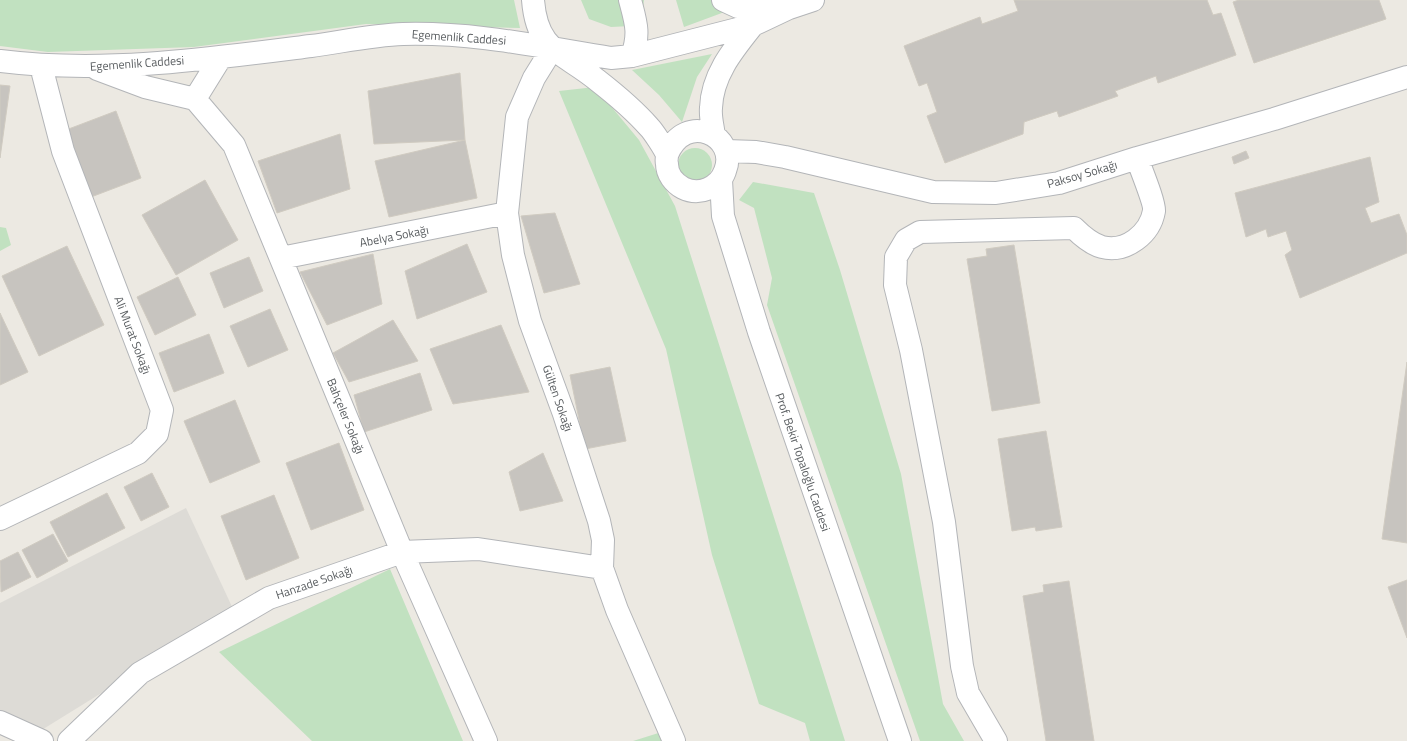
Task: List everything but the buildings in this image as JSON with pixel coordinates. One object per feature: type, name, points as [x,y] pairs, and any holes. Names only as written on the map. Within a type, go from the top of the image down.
[{"type":"street","points":[[533,0],[537,26],[552,49],[597,80],[650,128],[667,155]]},
{"type":"street","points":[[630,0],[638,30],[637,43],[632,56]]},
{"type":"street","points":[[723,0],[738,6],[789,8]]},
{"type":"street","name":"Egemenlik Caddesi","points":[[0,61],[41,66],[91,67],[221,56],[402,34],[445,34],[486,37],[611,58],[632,56],[753,25],[789,8],[813,0]]},
{"type":"street","points":[[720,144],[705,132],[695,130],[685,133],[677,138],[671,145],[667,155],[666,165],[676,184],[694,191],[704,190],[713,187],[721,180],[726,171],[727,161],[720,144],[710,109],[715,82],[730,54],[753,25]]},
{"type":"street","name":"Gülten Sokağı","points":[[552,49],[534,78],[517,117],[508,213],[513,255],[530,321],[564,414],[599,521],[603,540],[602,568],[617,610],[674,741]]},
{"type":"street","points":[[91,67],[145,87],[195,99],[221,56]]},
{"type":"street","name":"Ali Murat Sokağı","points":[[0,519],[138,453],[157,434],[162,410],[63,151],[41,66]]},
{"type":"street","name":"Paksoy Sokağı","points":[[720,144],[785,157],[933,192],[996,193],[1059,183],[1137,158],[1274,119],[1407,76]]},
{"type":"street","name":"Bahçeler Sokağı","points":[[195,99],[234,145],[402,552],[486,741]]},
{"type":"street","points":[[996,741],[968,693],[965,679],[944,522],[911,350],[895,285],[896,257],[906,240],[920,232],[1074,228],[1088,240],[1102,247],[1120,247],[1133,242],[1148,229],[1154,209],[1137,158]]},
{"type":"street","name":"Prof. Bekir Topaloğlu Caddesi","points":[[721,180],[723,216],[759,332],[900,741]]},
{"type":"street","name":"Abelya Sokağı","points":[[281,258],[508,213]]},
{"type":"street","name":"Hanzade Sokağı","points":[[69,741],[140,673],[269,598],[402,552],[478,549],[602,568]]},
{"type":"street","points":[[0,722],[42,741]]},
{"type":"shaded area","points":[[186,508],[234,611],[40,731],[0,711],[0,603]]},
{"type":"green space","points":[[0,0],[514,0],[520,28],[366,24],[194,47],[48,52],[0,46]]},
{"type":"green space","points":[[581,0],[644,0],[642,15],[631,26],[611,27],[589,19]]},
{"type":"green space","points":[[676,0],[716,0],[738,7],[684,27]]},
{"type":"green space","points":[[712,54],[697,77],[682,122],[659,95],[632,70]]},
{"type":"green space","points":[[595,87],[639,140],[675,206],[845,741],[810,741],[805,723],[759,704],[712,555],[666,349],[559,91]]},
{"type":"green space","points":[[695,148],[707,153],[712,165],[707,177],[695,182],[683,177],[678,165],[683,153]]},
{"type":"green space","points":[[753,182],[814,193],[840,270],[901,474],[943,704],[964,741],[920,741],[767,305],[772,278],[754,208],[739,200]]},
{"type":"green space","points":[[0,227],[6,228],[11,245],[0,251]]},
{"type":"green space","points":[[390,569],[463,741],[312,741],[219,652]]},
{"type":"green space","points":[[668,730],[672,741],[633,741]]}]
